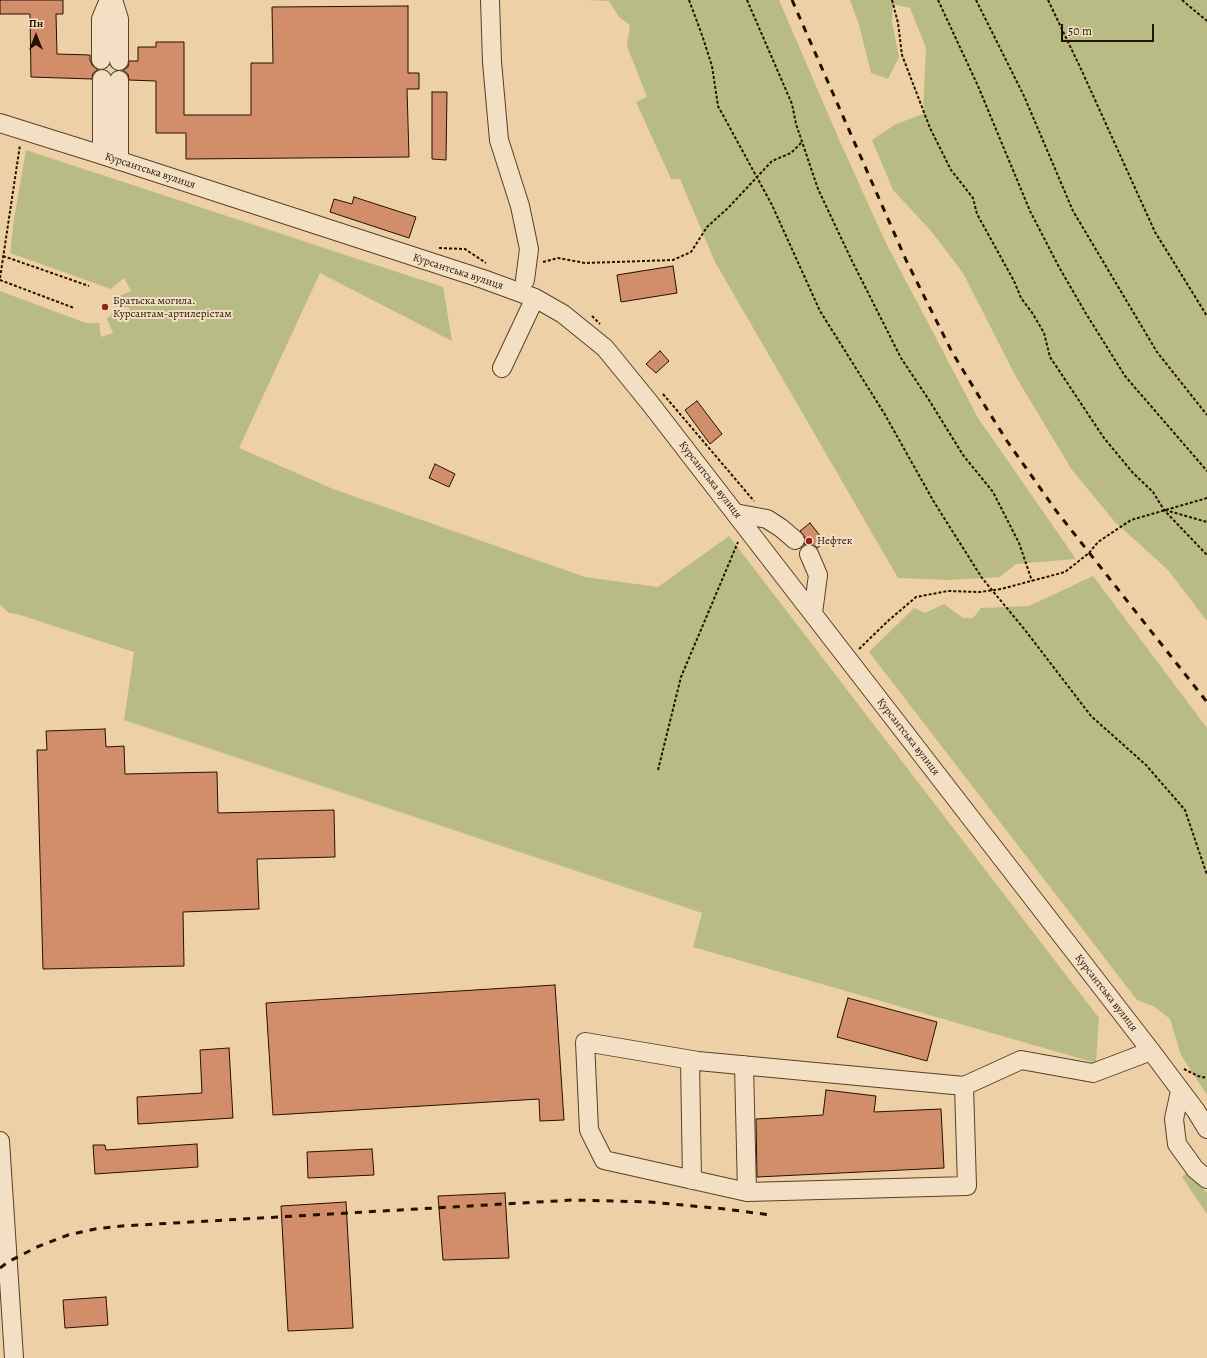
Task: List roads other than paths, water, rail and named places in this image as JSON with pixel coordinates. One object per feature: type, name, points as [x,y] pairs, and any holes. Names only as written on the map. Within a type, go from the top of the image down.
[{"type":"street","points":[[109,0],[101,19],[110,61],[119,20],[113,0]]},
{"type":"street","points":[[490,0],[492,62],[500,140],[520,206],[529,249],[525,273]]},
{"type":"street","points":[[102,155],[110,79],[119,161]]},
{"type":"street","name":"Курсантська вулиця","points":[[0,123],[483,279],[535,298],[562,314],[605,348],[649,402],[813,613],[1151,1052],[1207,1129]]},
{"type":"street","points":[[502,368],[535,298]]},
{"type":"street","points":[[740,519],[766,519],[781,528],[795,540]]},
{"type":"street","points":[[809,554],[818,575],[813,613]]},
{"type":"street","points":[[964,1086],[967,1186],[747,1192],[604,1160],[589,1130],[585,1042],[690,1060],[964,1086],[1021,1060],[1094,1073],[1151,1052]]},
{"type":"street","points":[[690,1060],[692,1180]]},
{"type":"street","points":[[744,1065],[747,1192]]},
{"type":"street","points":[[1180,1091],[1174,1119],[1177,1144],[1195,1169],[1207,1179]]},
{"type":"street","points":[[0,1141],[14,1358]]},
{"type":"railway","points":[[792,0],[906,260],[952,352],[1007,441],[1057,512],[1207,702]]},
{"type":"railway","points":[[0,1268],[8,1262],[37,1247],[68,1235],[95,1229],[122,1226],[573,1200],[650,1202],[771,1215]]},
{"type":"place","name":"Братьска могила. Курсантам-артилерістам","points":[[105,307]]},
{"type":"place","name":"Нефтек","points":[[809,541]]}]
